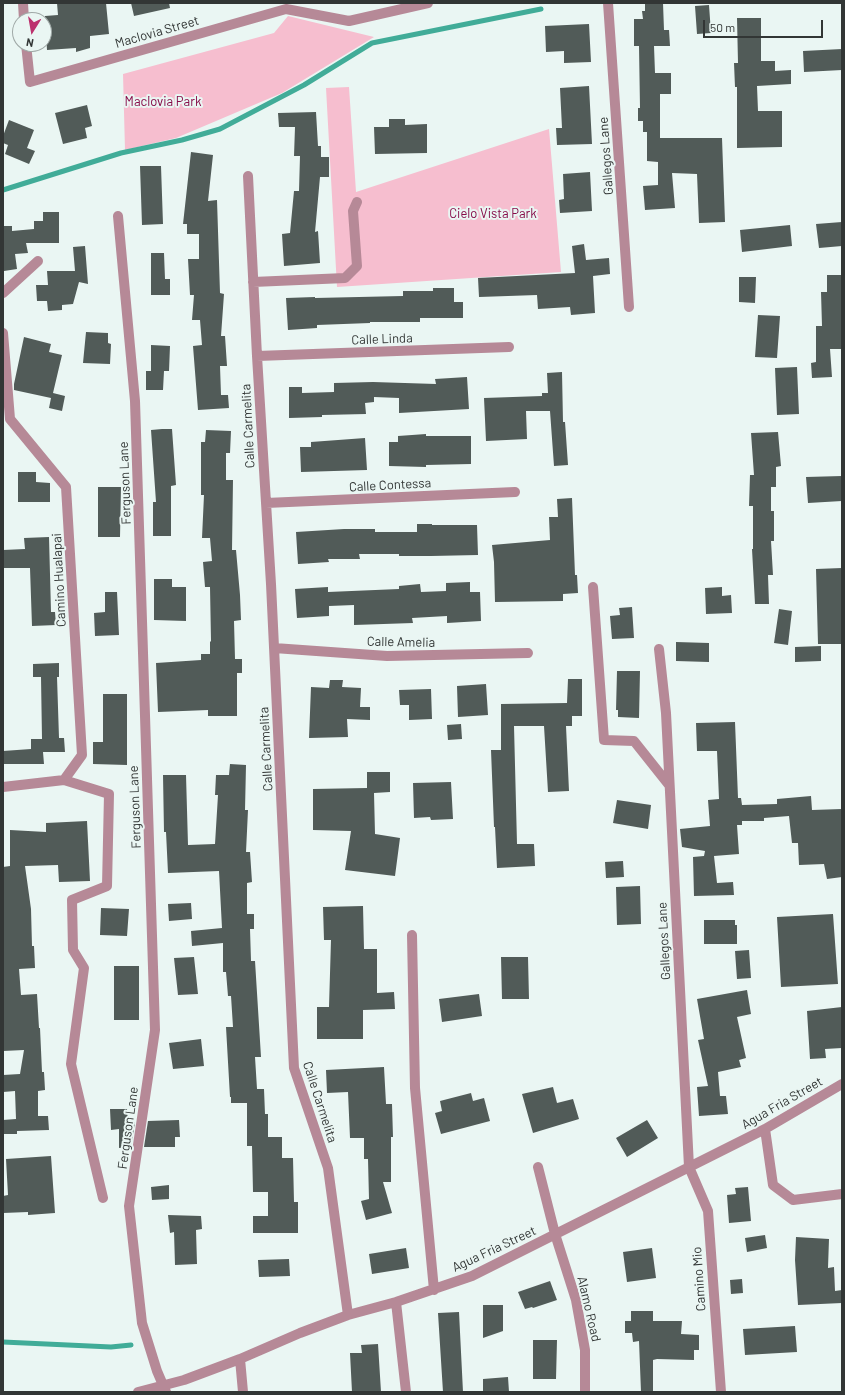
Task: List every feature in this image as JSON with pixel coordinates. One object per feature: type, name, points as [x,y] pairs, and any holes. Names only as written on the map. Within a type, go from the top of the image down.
[{"type":"street","points":[[287,6],[349,21],[428,3]]},
{"type":"street","name":"Gallegos Lane","points":[[608,3],[629,307]]},
{"type":"street","name":"Maclovia Street","points":[[27,52],[30,82],[287,6]]},
{"type":"street","name":"Calle Carmelita","points":[[248,176],[274,648],[294,1068],[328,1168],[348,1315]]},
{"type":"street","points":[[253,282],[345,278],[356,266],[353,211],[357,202]]},
{"type":"street","name":"Ferguson Lane","points":[[118,216],[135,401],[155,1030],[129,1206],[142,1323],[157,1371],[165,1389]]},
{"type":"street","points":[[3,292],[38,261]]},
{"type":"street","name":"Camino Hualapai","points":[[3,333],[10,419],[66,486],[82,755],[64,780]]},
{"type":"street","name":"Calle Linda","points":[[257,356],[509,347]]},
{"type":"street","name":"Calle Contessa","points":[[266,503],[515,492]]},
{"type":"street","points":[[593,587],[604,740],[634,741],[669,785]]},
{"type":"street","name":"Calle Amelia","points":[[274,648],[387,656],[528,653]]},
{"type":"street","name":"Gallegos Lane","points":[[659,649],[666,713],[688,1167]]},
{"type":"street","points":[[3,787],[64,780],[109,794],[107,886],[72,900],[73,950],[84,968],[72,1064],[103,1198]]},
{"type":"street","points":[[412,935],[414,1088],[434,1290]]},
{"type":"street","name":"Agua Fria Street","points":[[138,1392],[165,1389],[300,1333],[348,1315],[396,1302],[472,1276],[765,1129],[842,1084]]},
{"type":"street","points":[[765,1129],[773,1185],[793,1200],[842,1194]]},
{"type":"street","name":"Alamo Road","points":[[538,1167],[555,1234],[576,1300],[585,1350],[586,1392]]},
{"type":"street","name":"Camino Mio","points":[[688,1167],[708,1211],[720,1392]]},
{"type":"street","points":[[396,1302],[406,1392]]},
{"type":"street","points":[[240,1358],[243,1392]]},
{"type":"green space","name":"Maclovia Park","points":[[288,16],[374,37],[282,93],[176,138],[125,150],[123,74],[274,33]]},
{"type":"green space","name":"Cielo Vista Park","points":[[349,87],[356,192],[549,129],[561,272],[337,287],[326,88]]},
{"type":"building","points":[[57,3],[106,3],[109,34],[90,36],[90,48],[76,52],[76,48],[52,50],[52,15],[58,15]]},
{"type":"building","points":[[131,3],[169,3],[170,8],[134,16]]},
{"type":"building","points":[[645,3],[663,3],[664,30],[669,30],[670,46],[654,46],[655,73],[671,73],[671,94],[660,94],[660,138],[722,138],[725,222],[699,223],[697,174],[672,173],[675,208],[645,210],[643,186],[658,185],[658,162],[647,161],[647,132],[643,132],[643,121],[638,121],[638,108],[640,108],[639,46],[634,46],[634,19],[643,19],[642,11],[645,11]]},
{"type":"building","points":[[709,5],[711,33],[697,34],[695,6]]},
{"type":"building","points":[[737,18],[761,18],[761,61],[775,61],[775,71],[791,70],[791,84],[757,86],[758,111],[782,111],[782,147],[737,148],[737,87],[735,87],[734,63],[738,63]]},
{"type":"building","points":[[589,24],[591,62],[564,63],[564,51],[546,52],[545,26]]},
{"type":"building","points":[[842,49],[842,70],[804,72],[803,51]]},
{"type":"building","points":[[589,86],[592,144],[557,145],[556,128],[562,128],[560,88]]},
{"type":"building","points":[[87,105],[92,126],[85,128],[87,138],[63,144],[55,113]]},
{"type":"building","points":[[316,112],[318,146],[321,146],[321,157],[329,157],[329,177],[320,177],[315,232],[318,231],[320,263],[284,266],[282,234],[290,233],[294,191],[299,191],[300,156],[294,156],[295,127],[279,127],[278,113]]},
{"type":"building","points":[[389,119],[405,119],[405,125],[427,124],[427,153],[375,154],[374,127],[389,127]]},
{"type":"building","points":[[9,120],[34,130],[27,148],[35,151],[29,164],[5,154],[8,145],[3,143],[3,136]]},
{"type":"building","points":[[191,152],[213,155],[208,201],[217,200],[220,293],[224,294],[221,336],[225,336],[227,366],[220,366],[221,395],[228,395],[229,408],[198,410],[193,346],[202,345],[200,320],[192,320],[194,295],[190,295],[188,259],[199,259],[199,234],[187,234],[187,224],[183,224]]},
{"type":"building","points":[[140,166],[161,166],[163,224],[142,225]]},
{"type":"building","points":[[590,172],[592,211],[560,213],[559,200],[564,199],[563,174]]},
{"type":"building","points":[[43,212],[59,212],[59,243],[26,243],[28,253],[15,254],[17,269],[4,271],[3,226],[12,226],[12,231],[34,229],[34,221],[43,221]]},
{"type":"building","points":[[842,222],[842,246],[819,248],[816,224]]},
{"type":"building","points":[[790,225],[792,246],[742,252],[740,230]]},
{"type":"building","points":[[584,244],[586,260],[609,258],[610,274],[593,276],[595,313],[571,315],[570,307],[538,309],[537,295],[479,297],[478,278],[575,273],[572,246]]},
{"type":"building","points":[[85,246],[88,284],[79,282],[73,304],[62,305],[62,310],[48,311],[47,301],[37,301],[36,285],[48,285],[47,271],[75,271],[73,247]]},
{"type":"building","points":[[151,253],[164,253],[165,279],[170,279],[170,295],[151,295]]},
{"type":"building","points":[[827,275],[842,275],[842,349],[830,349],[832,377],[812,378],[811,363],[816,362],[816,326],[822,326],[821,292],[827,292]]},
{"type":"building","points":[[739,277],[756,277],[755,303],[739,302]]},
{"type":"building","points":[[433,288],[454,288],[454,302],[463,302],[463,318],[420,318],[420,322],[370,322],[317,325],[317,328],[288,330],[286,298],[403,296],[403,291],[433,291]]},
{"type":"building","points":[[758,315],[780,316],[777,358],[755,357]]},
{"type":"building","points":[[86,332],[108,333],[108,343],[111,344],[110,364],[83,363]]},
{"type":"building","points":[[24,337],[51,344],[49,352],[62,355],[53,393],[65,396],[62,411],[49,408],[51,398],[14,390]]},
{"type":"building","points":[[151,345],[170,346],[169,371],[164,371],[163,390],[146,390],[146,371],[151,371]]},
{"type":"building","points":[[797,367],[799,414],[777,415],[775,368]]},
{"type":"building","points":[[562,372],[563,422],[565,422],[568,465],[554,466],[550,411],[526,411],[527,439],[486,441],[484,398],[542,396],[542,393],[548,393],[547,373]]},
{"type":"building","points":[[467,377],[469,409],[399,413],[399,398],[374,397],[374,402],[365,403],[366,414],[322,415],[322,417],[289,418],[289,387],[302,387],[302,393],[334,392],[334,383],[373,382],[436,384],[435,379]]},
{"type":"building","points":[[172,429],[176,485],[171,486],[171,536],[153,536],[153,502],[156,502],[151,430]]},
{"type":"building","points":[[206,430],[231,431],[230,453],[226,453],[226,480],[233,480],[232,550],[236,550],[240,595],[241,620],[234,621],[235,659],[242,659],[242,673],[237,673],[237,716],[208,716],[208,710],[158,712],[156,663],[201,660],[201,654],[210,654],[210,587],[205,587],[203,562],[212,561],[210,538],[202,538],[204,495],[201,495],[201,442],[205,442]]},
{"type":"building","points":[[778,432],[781,466],[776,467],[776,487],[771,487],[771,511],[774,511],[774,541],[771,541],[773,575],[768,575],[769,604],[755,604],[752,549],[753,506],[749,506],[750,475],[754,475],[751,433]]},
{"type":"building","points":[[426,434],[426,436],[471,436],[471,464],[426,465],[426,467],[389,466],[389,442],[398,442],[398,436]]},
{"type":"building","points":[[365,438],[367,470],[301,472],[300,447],[311,447],[311,442]]},
{"type":"building","points":[[18,472],[36,472],[36,482],[50,483],[50,502],[18,502]]},
{"type":"building","points":[[842,476],[842,501],[808,503],[806,477]]},
{"type":"building","points":[[98,487],[121,487],[120,537],[98,537]]},
{"type":"building","points":[[572,498],[575,575],[577,575],[578,593],[563,594],[563,601],[495,602],[492,545],[550,540],[549,517],[558,517],[557,499]]},
{"type":"building","points":[[417,524],[477,525],[478,555],[399,556],[399,554],[359,554],[360,559],[328,559],[329,562],[298,564],[296,532],[375,529],[375,532],[417,532]]},
{"type":"building","points":[[49,537],[51,612],[55,612],[56,625],[32,626],[30,568],[3,568],[3,550],[25,549],[24,538]]},
{"type":"building","points":[[842,568],[842,644],[818,644],[816,569]]},
{"type":"building","points":[[154,579],[172,579],[172,587],[186,587],[186,621],[154,620]]},
{"type":"building","points":[[470,582],[470,592],[480,592],[481,621],[447,623],[447,616],[412,618],[413,623],[354,625],[354,605],[329,606],[329,616],[297,618],[295,589],[328,587],[328,592],[399,589],[399,586],[420,584],[421,592],[446,591],[446,583]]},
{"type":"building","points":[[722,587],[722,596],[731,595],[732,613],[706,614],[705,588]]},
{"type":"building","points":[[105,592],[117,592],[119,635],[95,636],[94,613],[105,612]]},
{"type":"building","points":[[632,607],[634,638],[612,639],[610,616],[620,615],[619,608]]},
{"type":"building","points":[[779,609],[792,611],[788,645],[774,643]]},
{"type":"building","points":[[676,642],[709,643],[709,662],[676,661]]},
{"type":"building","points":[[821,646],[821,661],[795,662],[795,647]]},
{"type":"building","points":[[59,663],[59,677],[57,677],[59,738],[64,738],[65,752],[43,752],[44,764],[3,764],[3,751],[31,749],[31,739],[42,739],[41,677],[33,677],[33,664]]},
{"type":"building","points":[[617,671],[640,671],[639,718],[618,717],[618,710],[616,710]]},
{"type":"building","points":[[568,679],[582,679],[582,716],[572,716],[572,726],[566,726],[569,791],[548,792],[544,726],[514,726],[517,844],[534,844],[535,866],[497,868],[491,750],[501,750],[501,704],[567,703]]},
{"type":"building","points":[[330,680],[343,680],[342,687],[361,688],[360,707],[370,707],[370,720],[347,719],[348,737],[309,738],[311,687],[329,688]]},
{"type":"building","points":[[486,684],[488,715],[458,717],[457,686]]},
{"type":"building","points":[[431,689],[432,719],[409,720],[409,705],[400,705],[399,690]]},
{"type":"building","points":[[103,694],[127,694],[127,765],[93,764],[93,742],[103,742]]},
{"type":"building","points":[[735,722],[738,798],[741,798],[742,805],[777,804],[777,799],[811,796],[812,810],[842,809],[842,877],[827,879],[824,864],[799,865],[798,843],[792,843],[789,816],[764,818],[764,821],[742,821],[742,825],[737,825],[739,854],[714,856],[717,883],[733,882],[734,895],[694,896],[693,857],[704,856],[705,851],[682,847],[680,829],[710,826],[708,800],[719,799],[717,751],[697,751],[696,723]]},
{"type":"building","points":[[461,724],[462,739],[448,740],[447,725]]},
{"type":"building","points":[[230,764],[246,765],[245,810],[248,810],[246,852],[250,852],[252,882],[247,883],[247,914],[254,914],[254,929],[250,929],[251,961],[255,961],[261,1057],[255,1057],[257,1089],[264,1089],[265,1114],[268,1114],[268,1137],[282,1137],[282,1158],[293,1158],[294,1202],[298,1202],[298,1233],[253,1233],[253,1216],[268,1216],[268,1192],[253,1192],[252,1146],[247,1146],[247,1103],[231,1103],[226,1027],[233,1027],[231,996],[228,996],[226,972],[223,972],[223,943],[192,946],[191,931],[222,928],[219,871],[168,873],[166,832],[164,832],[163,775],[186,775],[188,845],[215,844],[218,795],[215,795],[216,775],[229,775]]},
{"type":"building","points":[[367,772],[390,772],[390,792],[374,793],[375,834],[400,838],[395,876],[345,870],[351,831],[313,830],[313,789],[367,788]]},
{"type":"building","points":[[451,782],[453,819],[431,820],[430,817],[414,818],[413,783]]},
{"type":"building","points":[[617,800],[651,805],[648,829],[613,823]]},
{"type":"building","points":[[87,821],[90,881],[59,882],[58,865],[25,866],[31,909],[32,946],[34,946],[35,968],[19,969],[21,995],[37,994],[42,1072],[44,1072],[45,1090],[38,1091],[38,1116],[48,1116],[49,1130],[17,1131],[17,1134],[3,1134],[3,1120],[16,1119],[15,1091],[3,1092],[3,1075],[20,1074],[24,1050],[3,1051],[3,867],[10,866],[10,830],[46,832],[46,823]]},
{"type":"building","points":[[623,861],[624,877],[606,878],[605,862]]},
{"type":"building","points":[[640,886],[641,924],[617,925],[616,887]]},
{"type":"building","points":[[191,903],[192,919],[169,921],[168,904]]},
{"type":"building","points":[[363,906],[364,949],[377,949],[377,993],[394,992],[395,1009],[363,1010],[363,1039],[317,1039],[317,1007],[329,1007],[331,940],[324,940],[323,907]]},
{"type":"building","points":[[101,908],[129,909],[127,936],[100,935]]},
{"type":"building","points":[[833,914],[838,984],[781,987],[777,917]]},
{"type":"building","points":[[704,920],[735,920],[735,925],[737,925],[737,944],[704,944]]},
{"type":"building","points":[[749,950],[751,978],[737,979],[735,951]]},
{"type":"building","points":[[194,957],[198,994],[178,995],[174,958]]},
{"type":"building","points":[[501,957],[528,957],[529,999],[502,999]]},
{"type":"building","points":[[114,966],[139,966],[139,1020],[114,1020]]},
{"type":"building","points":[[747,990],[751,1014],[737,1017],[746,1058],[739,1060],[741,1067],[718,1072],[720,1096],[726,1096],[728,1114],[699,1116],[697,1087],[708,1086],[698,1040],[704,1039],[697,999]]},
{"type":"building","points":[[479,994],[482,1016],[442,1022],[439,999]]},
{"type":"building","points":[[842,1007],[842,1048],[825,1049],[826,1058],[810,1059],[807,1011]]},
{"type":"building","points":[[201,1039],[204,1066],[173,1069],[169,1043]]},
{"type":"building","points":[[384,1067],[386,1104],[392,1104],[393,1137],[391,1137],[391,1182],[383,1182],[392,1213],[366,1220],[361,1201],[369,1199],[368,1159],[364,1159],[364,1138],[350,1138],[348,1092],[327,1093],[326,1070]]},
{"type":"building","points":[[553,1087],[557,1103],[573,1099],[579,1119],[533,1133],[522,1094]]},
{"type":"building","points":[[471,1093],[473,1101],[484,1098],[490,1121],[441,1134],[435,1113],[442,1111],[440,1101]]},
{"type":"building","points":[[110,1109],[127,1109],[128,1122],[135,1122],[131,1147],[119,1148],[119,1129],[111,1130]]},
{"type":"building","points":[[179,1120],[180,1137],[175,1137],[175,1147],[144,1147],[148,1121]]},
{"type":"building","points":[[647,1120],[658,1138],[627,1157],[616,1138]]},
{"type":"building","points":[[51,1156],[55,1213],[28,1215],[28,1212],[3,1213],[3,1196],[8,1195],[6,1159]]},
{"type":"building","points":[[169,1185],[169,1199],[152,1200],[151,1187]]},
{"type":"building","points":[[748,1187],[751,1221],[729,1223],[727,1195],[736,1194],[735,1188]]},
{"type":"building","points":[[168,1215],[201,1216],[202,1229],[196,1230],[197,1264],[175,1265],[174,1232],[170,1233]]},
{"type":"building","points":[[765,1235],[767,1248],[747,1252],[745,1238]]},
{"type":"building","points":[[796,1237],[829,1239],[828,1268],[834,1267],[835,1291],[842,1290],[842,1303],[798,1305],[795,1260]]},
{"type":"building","points":[[406,1248],[409,1268],[372,1274],[369,1254]]},
{"type":"building","points":[[652,1248],[656,1278],[627,1282],[623,1252]]},
{"type":"building","points":[[289,1259],[290,1276],[259,1277],[258,1260]]},
{"type":"building","points":[[742,1279],[743,1293],[731,1294],[730,1280]]},
{"type":"building","points":[[550,1281],[557,1300],[533,1308],[525,1309],[518,1292]]},
{"type":"building","points":[[483,1305],[503,1305],[503,1331],[483,1338]]},
{"type":"building","points":[[631,1311],[653,1311],[653,1321],[682,1321],[681,1334],[699,1335],[699,1350],[694,1350],[694,1360],[653,1360],[653,1392],[641,1392],[639,1341],[633,1342],[632,1333],[625,1333],[625,1321],[631,1321]]},
{"type":"building","points":[[459,1312],[463,1392],[443,1392],[438,1313]]},
{"type":"building","points":[[795,1326],[797,1352],[745,1355],[743,1329]]},
{"type":"building","points":[[533,1340],[557,1340],[556,1379],[533,1379]]},
{"type":"building","points":[[378,1344],[381,1392],[352,1392],[350,1353],[362,1353],[361,1345]]},
{"type":"building","points":[[508,1377],[509,1392],[483,1392],[483,1379]]},
{"type":"waterway","points":[[3,190],[121,153],[182,140],[220,129],[304,85],[372,43],[541,9]]},
{"type":"waterway","points":[[3,1342],[111,1347],[131,1345]]}]
